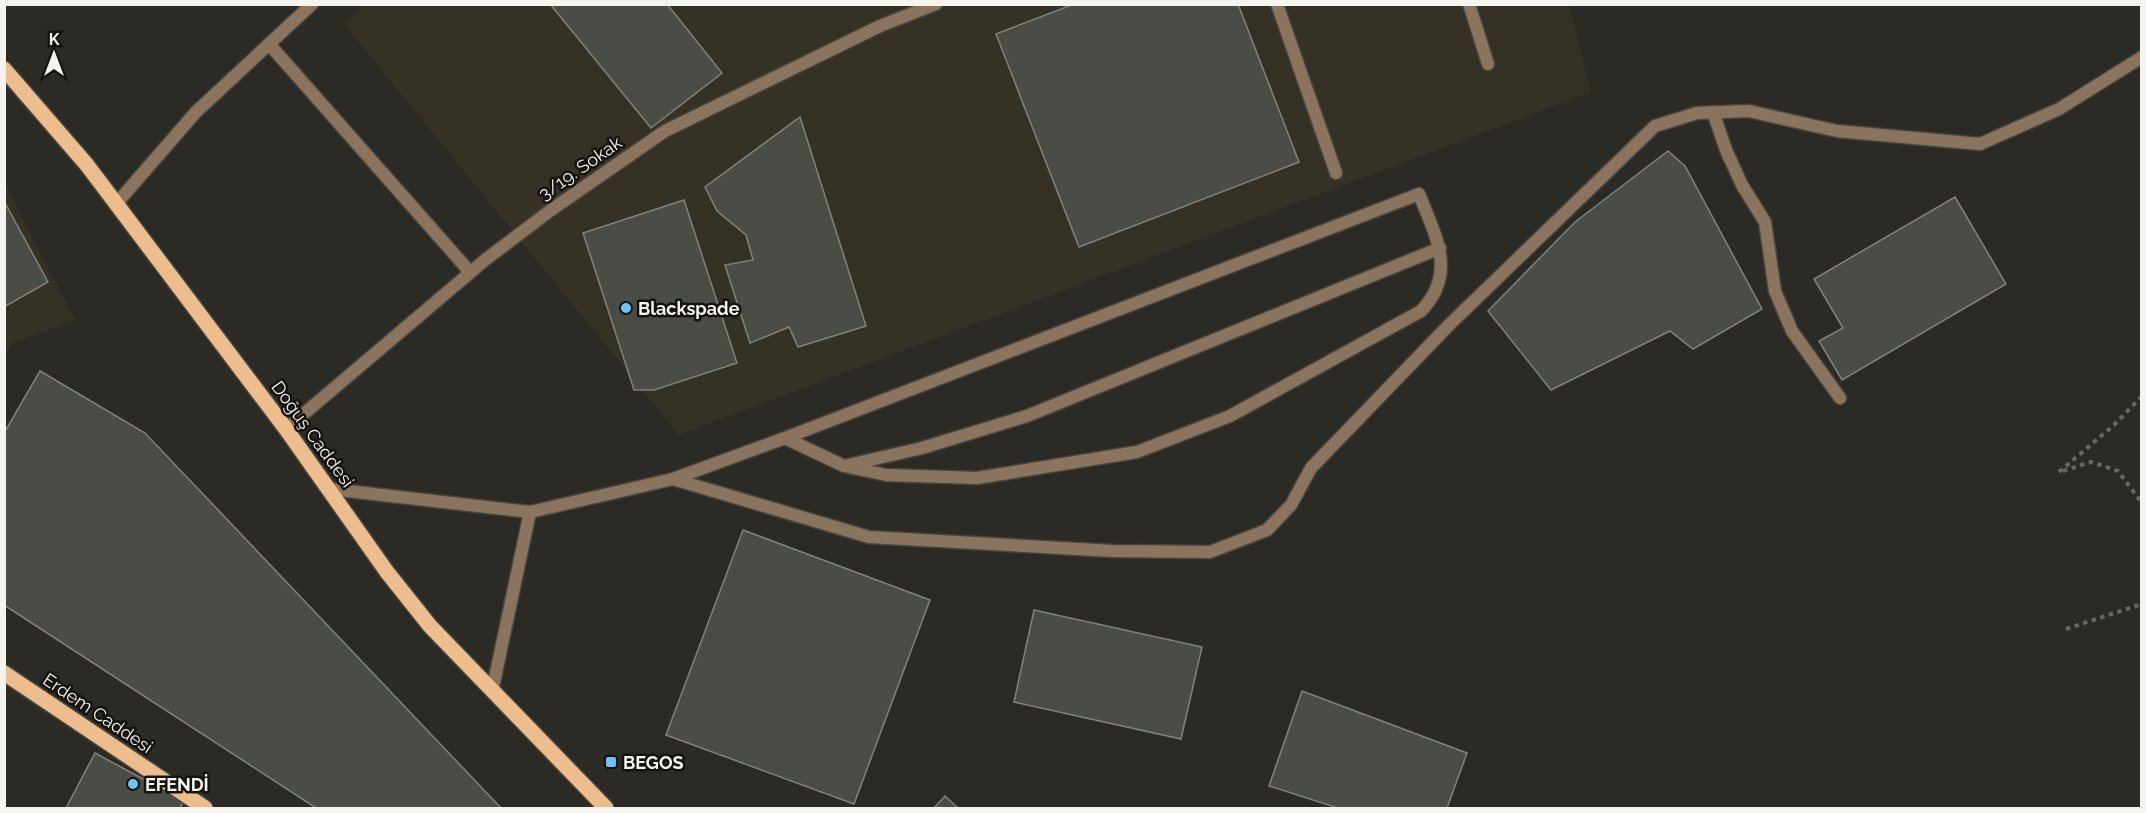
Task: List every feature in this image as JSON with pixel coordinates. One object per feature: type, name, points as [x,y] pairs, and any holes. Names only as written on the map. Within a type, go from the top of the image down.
[{"type":"main road","name":"Doğuş Caddesi","points":[[4,69],[87,165],[286,429],[387,572],[430,626],[606,808]]},
{"type":"main road","name":"Erdem Caddesi","points":[[4,673],[202,807]]},
{"type":"street","points":[[116,204],[196,112],[312,4]]},
{"type":"street","name":"3/19. Sokak","points":[[286,429],[470,272],[551,210],[665,131],[880,26],[936,4]]},
{"type":"street","points":[[1277,4],[1336,173]]},
{"type":"street","points":[[1469,4],[1488,64]]},
{"type":"street","points":[[269,44],[470,272]]},
{"type":"street","points":[[673,479],[869,537],[1113,551],[1210,552],[1267,530],[1291,505],[1311,468],[1327,451],[1449,325],[1655,126],[1697,113],[1749,111],[1837,130],[1980,144],[2059,109],[2142,57]]},
{"type":"street","points":[[1713,112],[1726,150],[1742,185],[1764,222],[1775,291],[1792,331],[1840,398]]},
{"type":"street","points":[[330,489],[530,512],[673,479],[1419,194],[1440,248],[1442,261],[1438,285],[1433,296],[1421,311],[1230,416],[1137,452],[977,478],[886,475],[844,466],[785,438]]},
{"type":"street","points":[[844,466],[921,448],[1027,416],[1440,248]]},
{"type":"street","points":[[492,692],[530,512]]},
{"type":"path","points":[[2142,396],[2114,425],[2059,472],[2091,462],[2118,471],[2142,503]]},
{"type":"path","points":[[2066,629],[2142,604]]},
{"type":"shaded area","points":[[363,4],[1569,5],[1591,92],[679,435],[344,24]]},
{"type":"shaded area","points":[[5,184],[75,320],[12,343],[5,356]]},
{"type":"building","points":[[550,4],[667,4],[722,73],[651,128]]},
{"type":"building","points":[[1074,4],[1238,4],[1299,162],[1079,247],[996,34]]},
{"type":"building","points":[[800,117],[866,326],[798,347],[789,327],[750,343],[725,265],[753,260],[746,235],[717,211],[705,187]]},
{"type":"building","points":[[1668,151],[1685,166],[1762,309],[1693,349],[1670,331],[1551,390],[1488,311],[1575,222]]},
{"type":"building","points":[[1955,197],[2006,284],[1842,380],[1819,341],[1843,328],[1814,279]]},
{"type":"building","points":[[684,200],[737,363],[654,390],[634,390],[583,233]]},
{"type":"building","points":[[4,201],[48,282],[4,307]]},
{"type":"building","points":[[40,371],[145,433],[501,808],[316,808],[4,605],[4,433]]},
{"type":"building","points":[[743,530],[930,600],[854,804],[666,735]]},
{"type":"building","points":[[1034,610],[1202,647],[1181,739],[1014,702]]},
{"type":"building","points":[[1302,691],[1467,753],[1447,808],[1338,808],[1269,786]]},
{"type":"building","points":[[95,753],[184,801],[180,808],[66,808]]},
{"type":"building","points":[[945,796],[958,808],[934,808]]},
{"type":"place","name":"Blackspade","points":[[626,308]]},
{"type":"place","name":"BEGOS","points":[[611,762]]},
{"type":"place","name":"EFENDİ","points":[[133,784]]}]
